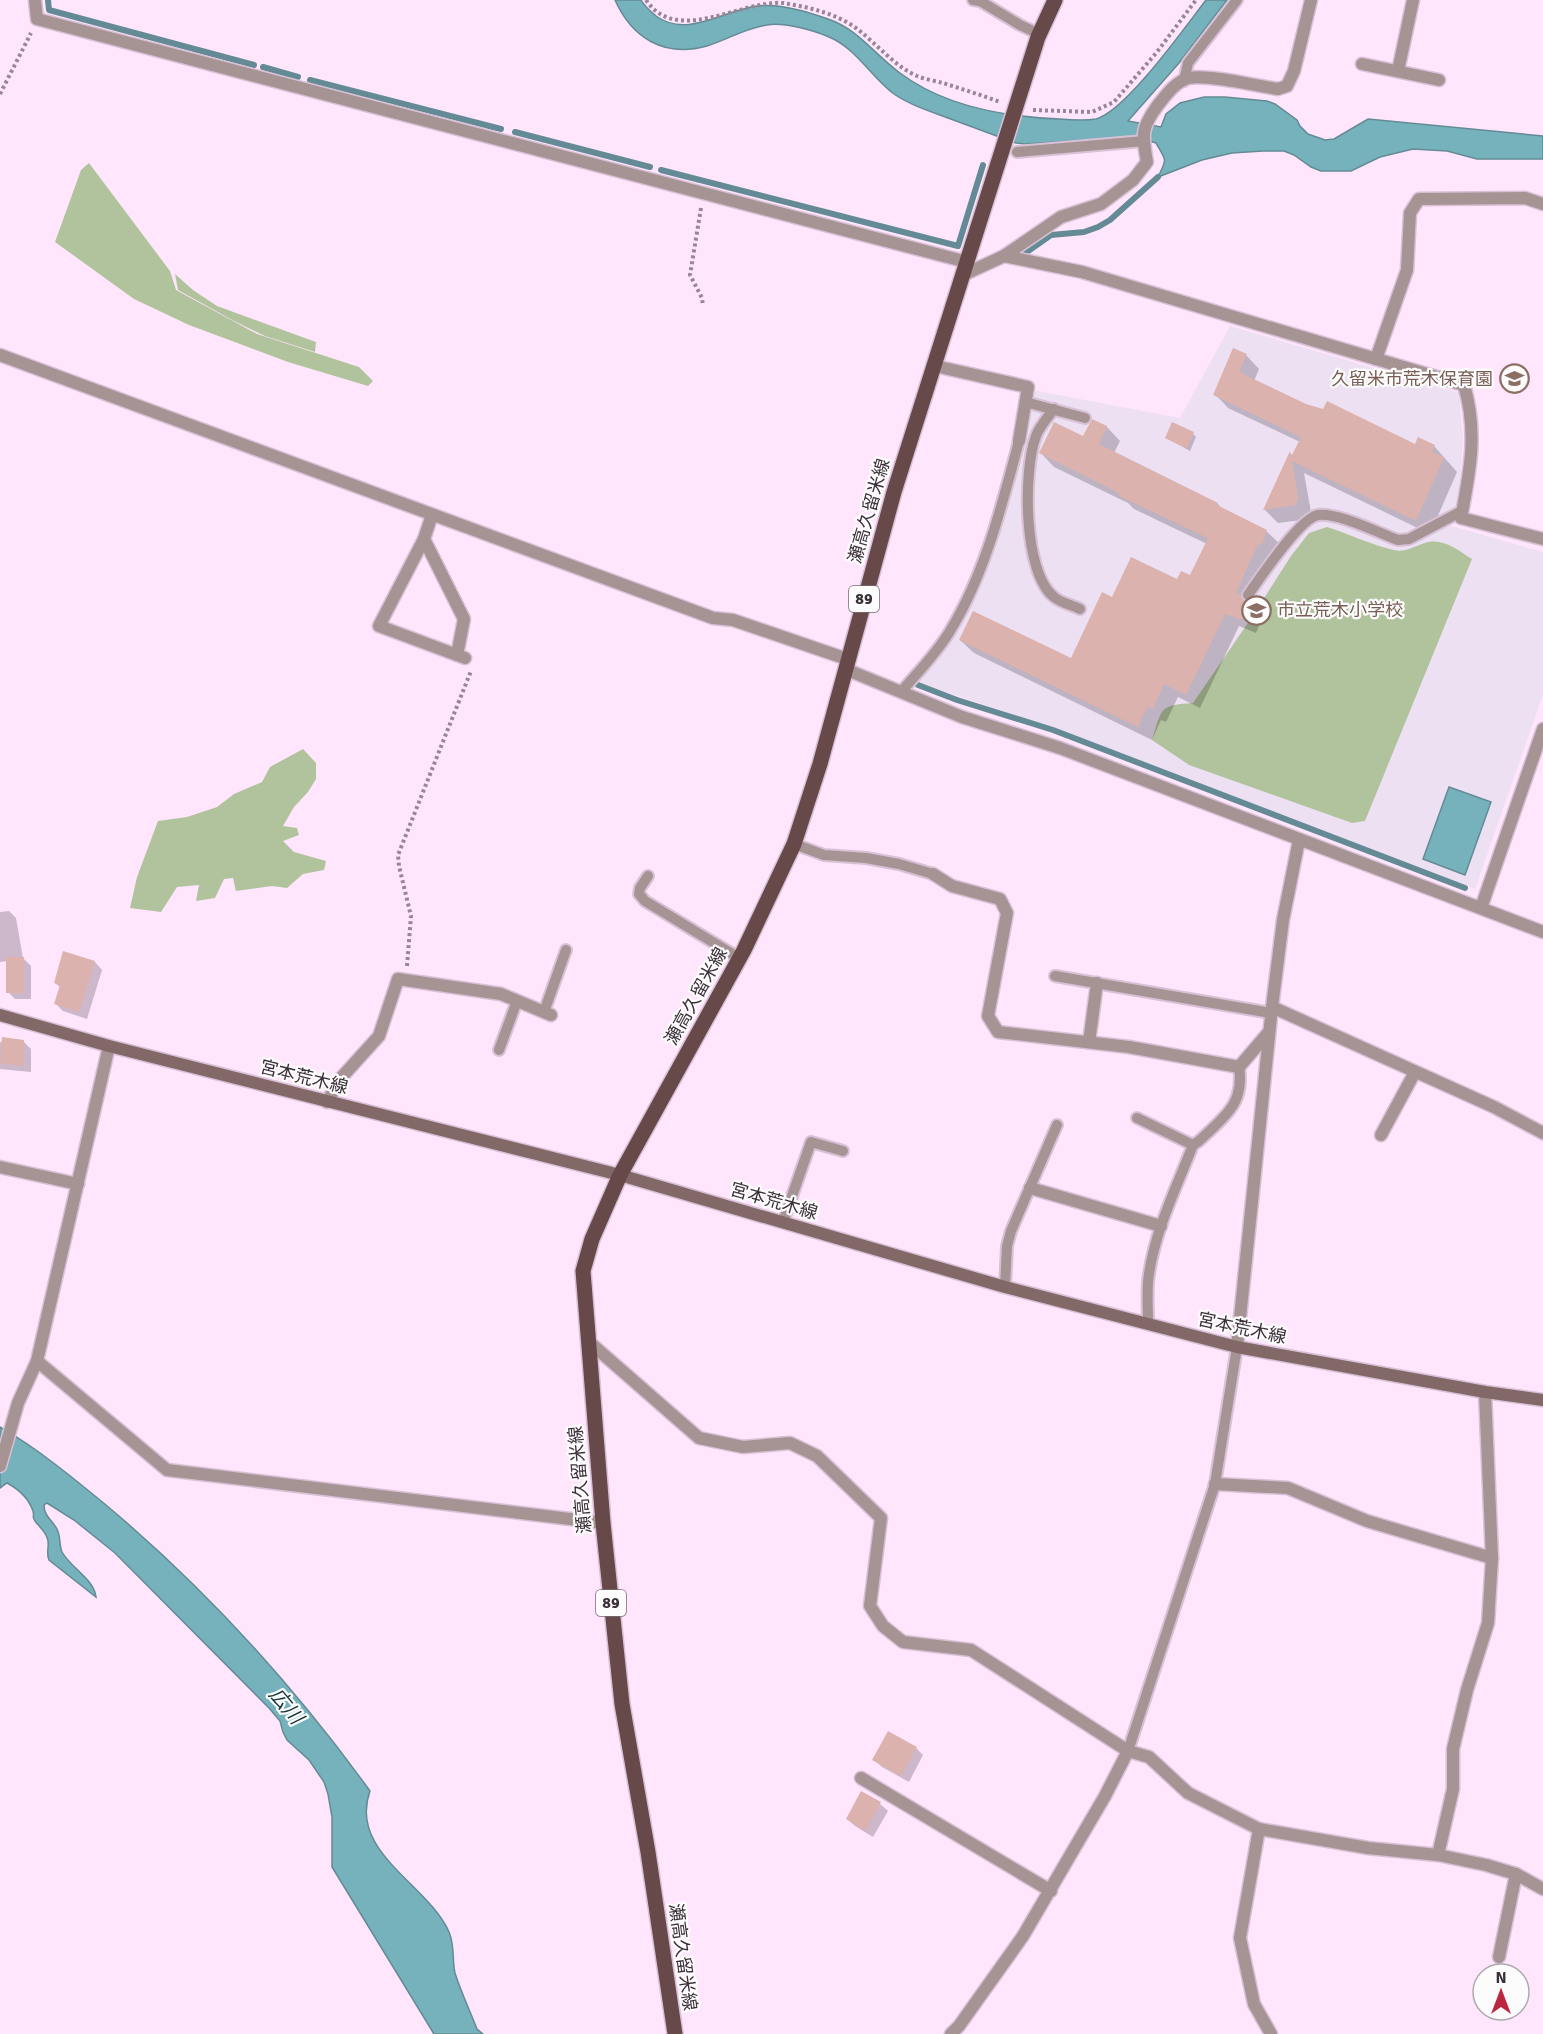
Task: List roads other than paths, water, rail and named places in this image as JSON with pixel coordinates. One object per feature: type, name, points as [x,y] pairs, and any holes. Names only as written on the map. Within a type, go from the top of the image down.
[{"type":"main road","name":"瀬高久留米線","points":[[675,2034],[648,1852],[622,1704],[603,1523],[583,1271],[592,1239],[620,1175],[739,958],[794,844],[820,764],[894,492],[965,268],[1023,109],[1039,34],[1055,0]]},
{"type":"main road","name":"宮本荒木線","points":[[0,1016],[327,1102],[620,1175],[1005,1287],[1237,1347],[1485,1392],[1543,1400]]},
{"type":"street","points":[[35,0],[37,19],[704,192],[965,268],[1004,256],[1061,217],[1101,204],[1133,180],[1147,162],[1144,141],[1146,122],[1170,90],[1188,78],[1209,78],[1278,89],[1287,86],[1294,71],[1311,0]]},
{"type":"street","points":[[1398,71],[1413,0]]},
{"type":"street","points":[[1362,64],[1439,80]]},
{"type":"street","points":[[1376,359],[1407,270],[1410,213],[1419,200],[1525,198],[1543,204]]},
{"type":"street","points":[[1004,256],[1082,272],[1464,385],[1470,404],[1473,454],[1461,518],[1543,539]]},
{"type":"street","points":[[0,355],[713,618],[733,620],[846,664],[902,692],[962,717],[1060,748],[1543,932]]},
{"type":"street","points":[[934,366],[1028,387],[1019,441]]},
{"type":"street","points":[[424,539],[465,619],[461,656],[379,626],[424,539],[432,514]]},
{"type":"street","points":[[1480,908],[1543,729]]},
{"type":"street","points":[[1237,1347],[1282,920],[1299,840]]},
{"type":"street","points":[[933,874],[952,886],[1000,899],[1006,913],[988,1016],[998,1032],[1129,1047],[1239,1067],[1269,1032]]},
{"type":"street","points":[[327,1102],[341,1078],[379,1036],[398,979],[501,994],[548,1014]]},
{"type":"street","points":[[1089,1042],[1097,983]]},
{"type":"street","points":[[1272,1010],[1494,1107],[1543,1133]]},
{"type":"street","points":[[0,1466],[18,1403],[37,1361],[109,1046]]},
{"type":"street","points":[[1381,1135],[1415,1072]]},
{"type":"street","points":[[0,1167],[78,1184]]},
{"type":"street","points":[[1030,1188],[1161,1226]]},
{"type":"street","points":[[588,1341],[699,1438],[743,1447],[790,1443],[817,1456],[881,1518],[870,1606],[883,1626],[903,1642],[971,1650],[1128,1751],[1149,1757],[1188,1793],[1259,1829],[1368,1848],[1438,1855],[1516,1874],[1543,1889]]},
{"type":"street","points":[[37,1361],[167,1470],[603,1523]]},
{"type":"street","points":[[1438,1855],[1453,1789],[1453,1749],[1467,1690],[1488,1623],[1492,1558],[1485,1392]]},
{"type":"street","points":[[1215,1484],[1288,1488],[1367,1521],[1492,1558]]},
{"type":"street","points":[[951,2034],[1017,1946],[1051,1891],[1128,1751]]},
{"type":"street","points":[[861,1778],[1051,1891]]},
{"type":"street","points":[[1259,1829],[1240,1938],[1254,2004],[1271,2034]]},
{"type":"street","points":[[1499,1957],[1516,1874]]},
{"type":"lane","points":[[973,0],[980,1],[1039,34]]},
{"type":"lane","points":[[1184,81],[1188,63],[1237,0]]},
{"type":"lane","points":[[1017,152],[1144,141]]},
{"type":"lane","points":[[1025,402],[1085,418]]},
{"type":"lane","points":[[1054,409],[1036,435],[1028,476],[1029,535],[1037,572],[1053,597],[1080,609]]},
{"type":"lane","points":[[902,692],[943,642],[966,601],[1003,501],[1019,441]]},
{"type":"lane","points":[[1248,595],[1299,526],[1316,515],[1331,515],[1398,540],[1409,539],[1462,512]]},
{"type":"lane","points":[[794,844],[824,855],[866,858],[899,864],[933,874]]},
{"type":"lane","points":[[648,876],[639,894],[645,901],[739,958]]},
{"type":"lane","points":[[548,1014],[566,950]]},
{"type":"lane","points":[[1055,975],[1272,1010]]},
{"type":"lane","points":[[499,1050],[517,1001]]},
{"type":"lane","points":[[1148,1324],[1148,1282],[1161,1226],[1193,1145],[1233,1109],[1241,1079],[1239,1067]]},
{"type":"lane","points":[[1137,1118],[1193,1145]]},
{"type":"lane","points":[[1005,1287],[1007,1246],[1011,1231],[1057,1125]]},
{"type":"lane","points":[[783,1222],[810,1142],[843,1151]]},
{"type":"lane","points":[[1128,1751],[1215,1484],[1237,1347]]},
{"type":"water","points":[[615,0],[641,0],[656,16],[680,25],[706,21],[757,6],[784,7],[802,11],[839,23],[900,73],[936,94],[956,102],[1018,116],[1082,120],[1096,119],[1123,101],[1154,67],[1206,0],[1227,0],[1179,63],[1128,121],[1161,127],[1166,114],[1180,103],[1204,97],[1225,97],[1267,101],[1275,104],[1297,120],[1308,134],[1325,140],[1334,139],[1368,119],[1543,136],[1543,159],[1477,159],[1447,151],[1413,149],[1380,157],[1351,171],[1321,171],[1284,151],[1263,151],[1232,153],[1202,160],[1158,177],[1164,160],[1156,143],[1136,137],[1016,143],[913,105],[900,98],[847,48],[815,32],[774,24],[751,29],[707,46],[691,49],[663,47],[651,42],[630,25]]},
{"type":"water","points":[[1449,787],[1491,802],[1465,875],[1423,859]]},
{"type":"water","name":"広川","points":[[0,1427],[54,1464],[106,1505],[179,1570],[247,1640],[311,1714],[370,1791],[366,1813],[370,1832],[380,1850],[425,1898],[449,1932],[455,1973],[477,2029],[483,2034],[434,2034],[332,1867],[332,1817],[324,1782],[309,1760],[287,1740],[280,1721],[269,1708],[115,1553],[74,1520],[47,1503],[44,1505],[45,1512],[57,1529],[62,1552],[87,1579],[96,1597],[49,1560],[47,1538],[33,1517],[29,1502],[7,1483],[0,1488]]},
{"type":"waterway","points":[[48,0],[49,10],[254,65]]},
{"type":"waterway","points":[[263,67],[298,77]]},
{"type":"waterway","points":[[310,80],[501,129]]},
{"type":"waterway","points":[[515,132],[650,167]]},
{"type":"waterway","points":[[661,170],[958,246],[983,165]]},
{"type":"waterway","points":[[1024,254],[1051,235],[1084,232],[1098,227],[1110,220],[1158,177]]},
{"type":"waterway","points":[[918,685],[957,700],[1053,730],[1465,888]]},
{"type":"place","name":"久留米市荒木保育園","points":[[1514,379]]},
{"type":"place","name":"市立荒木小学校","points":[[1256,610]]}]
